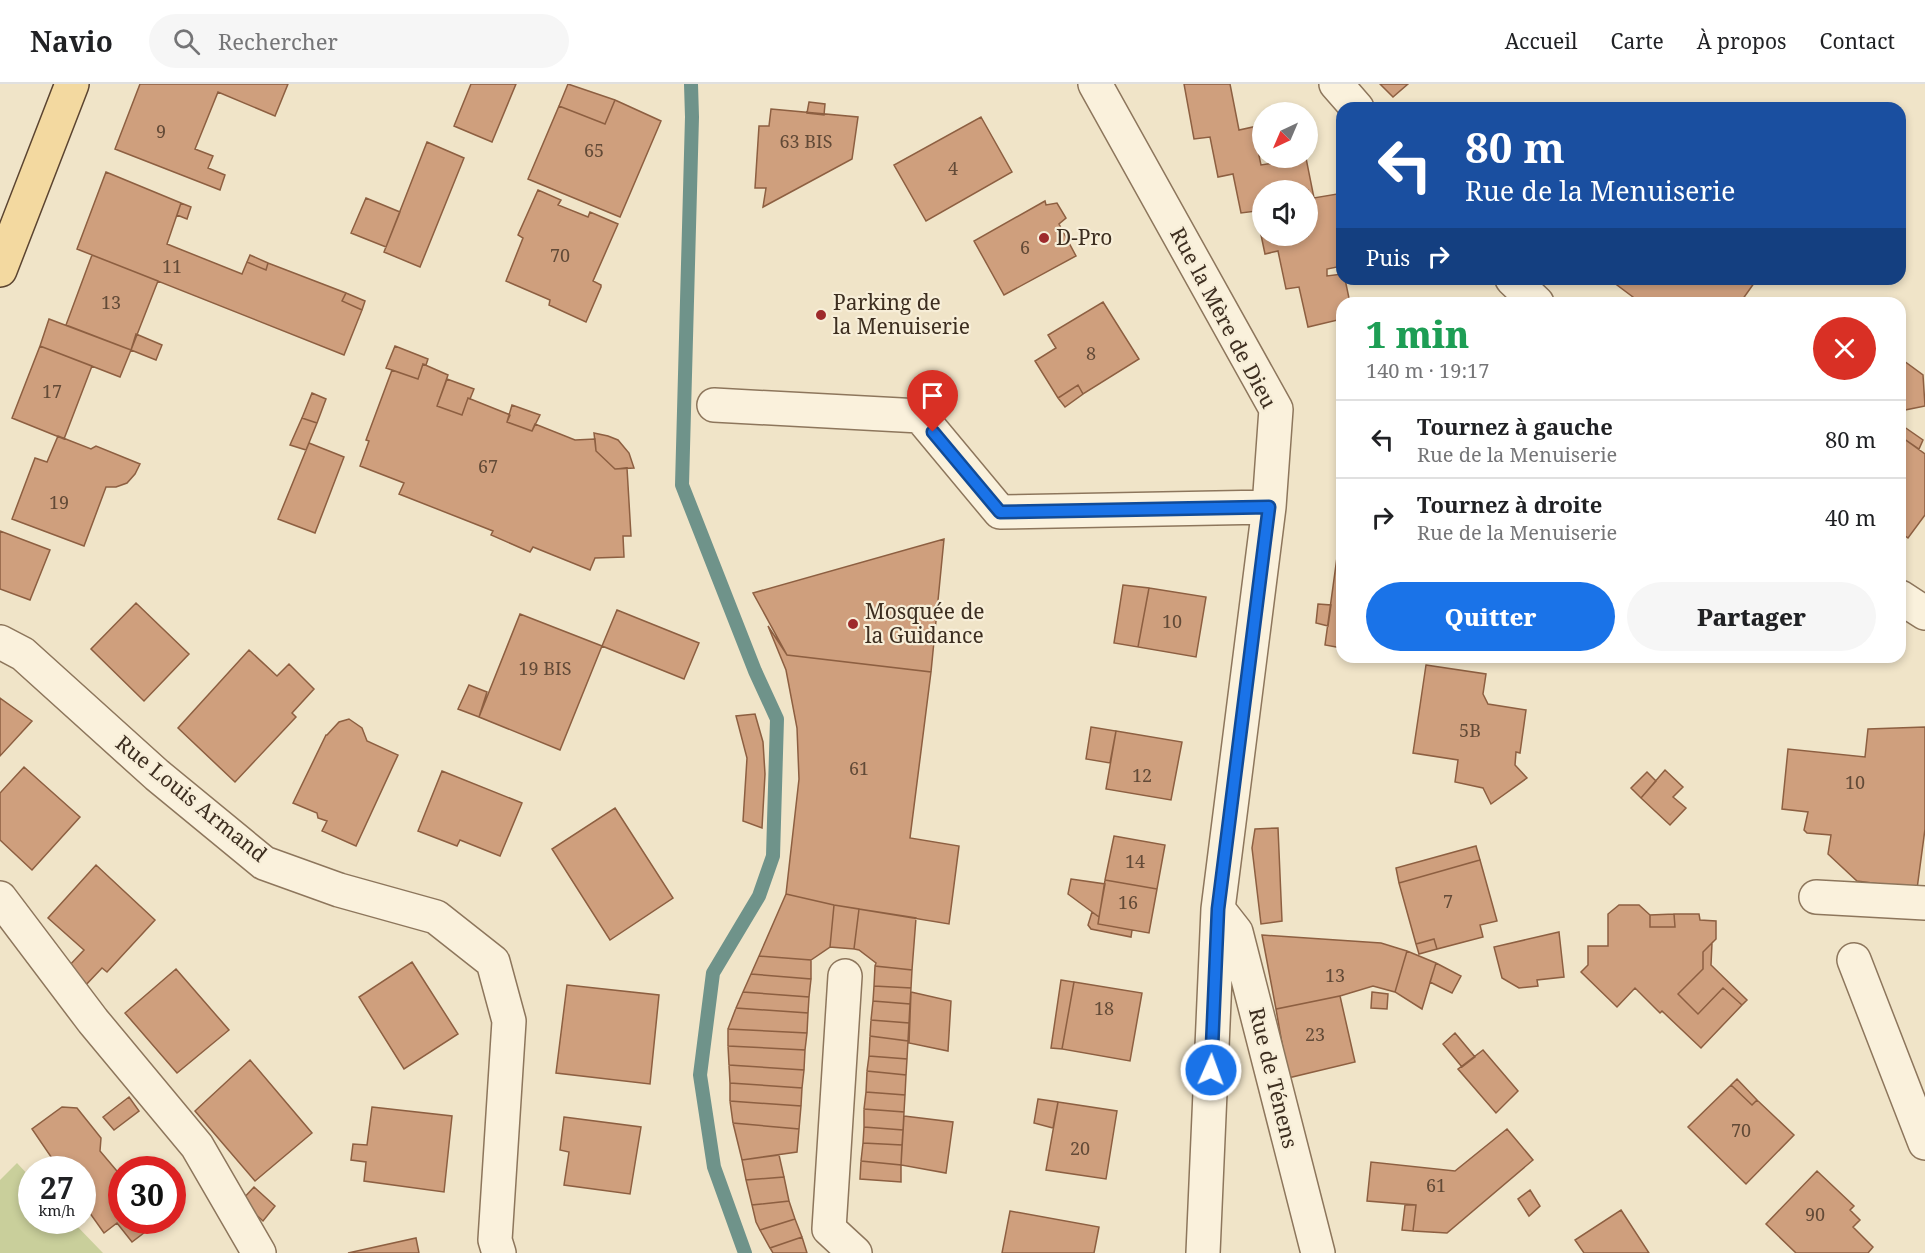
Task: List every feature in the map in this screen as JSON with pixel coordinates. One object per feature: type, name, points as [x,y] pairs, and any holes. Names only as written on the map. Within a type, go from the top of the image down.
[{"type":"main road","points":[[0,270],[7,232],[72,84]]},
{"type":"street","name":"Rue la Mère de Dieu","points":[[1095,84],[1276,409],[1269,507],[1218,909],[1203,1253]]},
{"type":"street","points":[[1336,84],[1352,102]]},
{"type":"street","points":[[1518,285],[1532,297]]},
{"type":"street","points":[[714,405],[920,416],[1000,512],[1269,507]]},
{"type":"street","points":[[1906,601],[1925,613]]},
{"type":"street","name":"Rue Louis Armand","points":[[0,642],[23,654],[157,776],[264,862],[339,890],[436,917],[493,962],[509,1021],[495,1240],[499,1253]]},
{"type":"street","points":[[1816,897],[1925,903]]},
{"type":"street","points":[[0,898],[93,1021],[197,1146],[245,1247]]},
{"type":"street","name":"Rue de Ténens","points":[[1218,909],[1236,932],[1318,1253]]},
{"type":"street","points":[[1854,960],[1925,1143]]},
{"type":"street","points":[[845,976],[829,1229],[855,1253]]},
{"type":"green space","points":[[17,1163],[18,1234],[85,1234],[103,1253],[0,1253],[0,1180]]},
{"type":"building","points":[[140,84],[288,84],[275,116],[218,92],[195,149],[213,156],[208,168],[225,175],[220,190],[115,149]]},
{"type":"building","points":[[471,84],[516,84],[492,142],[454,126]]},
{"type":"building","points":[[568,84],[615,100],[605,124],[559,106]]},
{"type":"building","points":[[1184,84],[1230,84],[1239,130],[1252,127],[1252,168],[1308,168],[1310,180],[1252,180],[1252,212],[1241,213],[1233,174],[1218,177],[1210,137],[1194,139]]},
{"type":"building","points":[[1380,84],[1408,84],[1393,97]]},
{"type":"building","points":[[615,100],[661,121],[620,217],[528,179],[559,106],[605,124]]},
{"type":"building","points":[[809,102],[825,104],[824,115],[807,113]]},
{"type":"building","points":[[771,109],[858,117],[852,159],[763,207],[766,188],[755,188],[759,126],[769,126]]},
{"type":"building","points":[[981,117],[1012,172],[926,221],[894,165]]},
{"type":"building","points":[[427,142],[464,158],[420,267],[384,252]]},
{"type":"building","points":[[106,172],[181,203],[167,244],[242,274],[247,262],[266,270],[268,263],[346,293],[342,301],[362,310],[344,355],[77,249]]},
{"type":"building","points":[[538,190],[561,200],[558,205],[588,217],[590,212],[618,224],[593,281],[601,287],[586,322],[549,305],[550,300],[506,281],[523,238],[518,235]]},
{"type":"building","points":[[1336,194],[1336,267],[1327,269],[1327,276],[1336,275],[1336,285],[1346,285],[1349,297],[1336,297],[1336,320],[1308,327],[1299,287],[1286,289],[1278,251],[1265,254],[1263,246],[1318,246],[1318,197]]},
{"type":"building","points":[[366,198],[400,212],[386,247],[351,233]]},
{"type":"building","points":[[1045,201],[1046,205],[1057,203],[1066,218],[1059,224],[1076,256],[1004,295],[974,241]]},
{"type":"building","points":[[181,203],[191,207],[187,219],[177,215]]},
{"type":"building","points":[[92,255],[158,281],[131,350],[66,325]]},
{"type":"building","points":[[250,255],[268,263],[266,270],[247,262]]},
{"type":"building","points":[[1617,285],[1753,285],[1744,297],[1633,297]]},
{"type":"building","points":[[346,293],[365,301],[362,310],[342,301]]},
{"type":"building","points":[[1103,302],[1139,359],[1083,394],[1078,385],[1058,398],[1035,361],[1056,348],[1048,335]]},
{"type":"building","points":[[49,319],[131,350],[120,377],[40,346]]},
{"type":"building","points":[[136,334],[162,345],[156,360],[131,350]]},
{"type":"building","points":[[40,346],[92,366],[64,439],[12,418]]},
{"type":"building","points":[[395,346],[428,359],[426,365],[423,364],[418,379],[386,368]]},
{"type":"building","points":[[1906,362],[1923,375],[1925,406],[1906,410]]},
{"type":"building","points":[[423,364],[448,375],[437,406],[462,415],[468,398],[510,415],[507,422],[532,431],[535,424],[575,440],[595,439],[596,451],[615,469],[627,468],[631,536],[623,536],[624,557],[595,558],[590,570],[533,547],[530,552],[491,535],[493,531],[399,494],[404,483],[360,466],[369,441],[366,440],[392,370],[418,379]]},
{"type":"building","points":[[447,379],[474,389],[462,415],[437,406]]},
{"type":"building","points":[[1078,385],[1083,394],[1065,407],[1058,398]]},
{"type":"building","points":[[312,393],[326,399],[317,423],[302,418]]},
{"type":"building","points":[[512,405],[540,415],[532,431],[507,422]]},
{"type":"building","points":[[302,418],[317,423],[306,450],[290,445]]},
{"type":"building","points":[[1906,428],[1923,440],[1919,449],[1906,440]]},
{"type":"building","points":[[594,433],[618,440],[629,453],[634,468],[615,469],[596,451]]},
{"type":"building","points":[[58,436],[91,449],[96,446],[140,464],[127,483],[116,487],[106,487],[84,546],[12,519],[35,458],[47,462]]},
{"type":"building","points":[[1906,440],[1925,454],[1925,515],[1908,538],[1906,536]]},
{"type":"building","points":[[309,443],[344,457],[315,533],[278,519]]},
{"type":"building","points":[[0,531],[50,550],[30,600],[0,589]]},
{"type":"building","name":"Mosquée de la Guidance","points":[[944,539],[931,672],[787,655],[753,593]]},
{"type":"building","points":[[1336,565],[1336,647],[1325,645]]},
{"type":"building","points":[[1123,585],[1149,588],[1138,647],[1114,643]]},
{"type":"building","points":[[1149,588],[1206,597],[1196,657],[1138,647]]},
{"type":"building","points":[[136,603],[189,654],[144,701],[91,649]]},
{"type":"building","points":[[1318,604],[1331,605],[1328,626],[1316,623]]},
{"type":"building","points":[[617,610],[699,643],[684,679],[602,646]]},
{"type":"building","points":[[520,614],[602,646],[560,750],[479,717]]},
{"type":"building","points":[[768,626],[787,655],[931,672],[910,838],[959,846],[949,924],[834,905],[786,894],[799,779],[797,728],[786,670]]},
{"type":"building","points":[[249,650],[277,676],[289,664],[314,689],[292,713],[296,717],[235,782],[178,728]]},
{"type":"building","points":[[1426,665],[1486,674],[1483,694],[1488,704],[1526,710],[1520,753],[1516,752],[1515,765],[1527,778],[1491,804],[1483,788],[1455,782],[1458,760],[1413,753]]},
{"type":"building","points":[[469,685],[487,692],[479,717],[458,709]]},
{"type":"building","points":[[0,698],[32,721],[0,756]]},
{"type":"building","points":[[755,714],[763,742],[765,774],[762,828],[743,821],[747,758],[736,716]]},
{"type":"building","points":[[349,719],[362,728],[367,741],[398,755],[356,846],[322,831],[327,821],[318,818],[317,813],[293,803],[326,735],[339,722]]},
{"type":"building","points":[[1091,727],[1116,731],[1110,763],[1086,759]]},
{"type":"building","points":[[1925,727],[1925,829],[1917,889],[1857,881],[1828,854],[1831,835],[1807,833],[1804,830],[1808,812],[1782,809],[1788,749],[1865,757],[1868,729]]},
{"type":"building","points":[[1116,731],[1182,742],[1171,800],[1106,789]]},
{"type":"building","points":[[24,767],[80,817],[32,870],[0,840],[0,793]]},
{"type":"building","points":[[1665,770],[1683,787],[1673,797],[1686,808],[1670,825],[1641,798]]},
{"type":"building","points":[[442,771],[522,803],[500,856],[460,840],[457,846],[418,831]]},
{"type":"building","points":[[1647,772],[1656,781],[1641,798],[1631,788]]},
{"type":"building","points":[[615,808],[673,898],[610,940],[552,849]]},
{"type":"building","points":[[1278,828],[1282,921],[1261,924],[1252,848],[1255,829]]},
{"type":"building","points":[[1114,836],[1165,845],[1157,889],[1105,880]]},
{"type":"building","points":[[1476,846],[1480,860],[1399,883],[1396,868]]},
{"type":"building","points":[[1480,860],[1497,921],[1480,925],[1483,937],[1437,949],[1434,939],[1416,944],[1399,883]]},
{"type":"building","points":[[96,865],[155,920],[107,972],[102,968],[81,990],[66,969],[84,950],[48,918]]},
{"type":"building","points":[[1071,879],[1105,884],[1099,917],[1068,894]]},
{"type":"building","points":[[1105,880],[1157,889],[1149,933],[1098,924]]},
{"type":"building","points":[[786,894],[834,905],[830,947],[811,960],[759,956]]},
{"type":"building","points":[[834,905],[859,909],[854,949],[830,947]]},
{"type":"building","points":[[1619,905],[1639,905],[1650,915],[1650,927],[1675,927],[1674,914],[1699,914],[1700,920],[1716,921],[1716,939],[1703,952],[1703,969],[1678,994],[1698,1014],[1723,988],[1742,1005],[1701,1048],[1635,988],[1617,1007],[1581,972],[1588,965],[1588,946],[1608,946],[1608,914]]},
{"type":"building","points":[[859,909],[916,918],[912,970],[875,966],[876,963],[859,950],[854,949]]},
{"type":"building","points":[[1092,912],[1099,917],[1098,924],[1132,930],[1131,937],[1091,929],[1088,925]]},
{"type":"building","points":[[1674,914],[1675,927],[1650,927],[1650,915]]},
{"type":"building","points":[[1559,932],[1564,977],[1537,980],[1538,986],[1519,988],[1502,978],[1494,947]]},
{"type":"building","points":[[1262,935],[1381,943],[1407,951],[1395,992],[1373,986],[1340,996],[1276,1009]]},
{"type":"building","points":[[1434,939],[1437,949],[1419,954],[1416,944]]},
{"type":"building","points":[[1712,943],[1711,965],[1747,1000],[1742,1005],[1723,988],[1698,1014],[1678,994],[1703,969],[1703,952]]},
{"type":"building","points":[[1407,951],[1436,963],[1422,1009],[1395,992]]},
{"type":"building","points":[[759,956],[811,960],[811,979],[751,974]]},
{"type":"building","points":[[412,962],[458,1034],[404,1069],[359,997]]},
{"type":"building","points":[[1436,963],[1461,976],[1452,993],[1430,982]]},
{"type":"building","points":[[875,966],[912,970],[911,988],[874,986]]},
{"type":"building","points":[[176,969],[229,1030],[177,1073],[125,1013]]},
{"type":"building","points":[[751,974],[811,979],[809,997],[743,992]]},
{"type":"building","points":[[1061,980],[1074,982],[1062,1049],[1051,1048]]},
{"type":"building","points":[[1074,982],[1142,993],[1130,1061],[1062,1049]]},
{"type":"building","points":[[567,985],[659,995],[650,1084],[556,1073]]},
{"type":"building","points":[[874,986],[911,988],[910,1004],[873,1001]]},
{"type":"building","points":[[743,992],[809,997],[808,1013],[736,1008]]},
{"type":"building","points":[[911,992],[951,1001],[948,1051],[909,1043]]},
{"type":"building","points":[[1372,992],[1388,994],[1387,1009],[1371,1008]]},
{"type":"building","points":[[1340,996],[1355,1062],[1288,1078],[1276,1009]]},
{"type":"building","points":[[873,1001],[910,1004],[909,1023],[871,1020]]},
{"type":"building","points":[[736,1008],[808,1013],[807,1033],[728,1029]]},
{"type":"building","points":[[871,1020],[909,1023],[908,1041],[870,1036]]},
{"type":"building","points":[[728,1029],[807,1033],[805,1050],[728,1046]]},
{"type":"building","points":[[1455,1033],[1475,1057],[1462,1067],[1443,1044]]},
{"type":"building","points":[[870,1036],[908,1041],[907,1059],[869,1056]]},
{"type":"building","points":[[728,1046],[805,1050],[804,1070],[729,1065]]},
{"type":"building","points":[[1483,1050],[1518,1091],[1496,1113],[1458,1069]]},
{"type":"building","points":[[869,1056],[907,1059],[906,1075],[867,1071]]},
{"type":"building","points":[[250,1060],[312,1133],[255,1181],[195,1111]]},
{"type":"building","points":[[729,1065],[804,1070],[802,1088],[730,1083]]},
{"type":"building","points":[[867,1071],[906,1075],[905,1095],[866,1092]]},
{"type":"building","points":[[1737,1079],[1757,1100],[1752,1105],[1731,1085]]},
{"type":"building","points":[[730,1083],[802,1088],[801,1106],[730,1101]]},
{"type":"building","points":[[1731,1085],[1752,1105],[1757,1100],[1794,1135],[1746,1184],[1688,1127]]},
{"type":"building","points":[[866,1092],[905,1095],[904,1112],[864,1109]]},
{"type":"building","points":[[129,1097],[139,1111],[114,1130],[103,1117]]},
{"type":"building","points":[[1038,1099],[1058,1102],[1053,1128],[1034,1123]]},
{"type":"building","points":[[730,1101],[801,1106],[799,1129],[733,1123]]},
{"type":"building","points":[[1058,1102],[1117,1111],[1106,1179],[1046,1170]]},
{"type":"building","points":[[62,1107],[77,1108],[101,1138],[100,1151],[108,1160],[108,1230],[104,1233],[96,1222],[96,1156],[50,1156],[32,1129]]},
{"type":"building","points":[[372,1107],[452,1116],[444,1192],[364,1181],[366,1162],[351,1160],[353,1144],[367,1145]]},
{"type":"building","points":[[864,1109],[904,1112],[903,1130],[864,1127]]},
{"type":"building","points":[[904,1116],[953,1122],[946,1173],[901,1165]]},
{"type":"building","points":[[564,1117],[641,1127],[630,1194],[564,1185],[569,1152],[560,1150]]},
{"type":"building","points":[[733,1123],[799,1129],[797,1152],[742,1160]]},
{"type":"building","points":[[864,1127],[903,1130],[902,1145],[863,1143]]},
{"type":"building","points":[[1507,1129],[1533,1160],[1447,1233],[1413,1231],[1416,1205],[1367,1201],[1371,1162],[1455,1171]]},
{"type":"building","points":[[863,1143],[902,1145],[901,1165],[861,1161]]},
{"type":"building","points":[[779,1155],[784,1177],[746,1180],[742,1160]]},
{"type":"building","points":[[861,1161],[901,1165],[901,1182],[860,1179]]},
{"type":"building","points":[[1817,1171],[1854,1206],[1850,1210],[1860,1220],[1853,1227],[1873,1247],[1868,1253],[1796,1253],[1766,1224]]},
{"type":"building","points":[[784,1177],[789,1201],[752,1205],[746,1180]]},
{"type":"building","points":[[254,1187],[275,1206],[263,1221],[241,1201]]},
{"type":"building","points":[[1530,1190],[1540,1206],[1529,1216],[1518,1199]]},
{"type":"building","points":[[789,1201],[795,1219],[760,1230],[752,1205]]},
{"type":"building","points":[[1405,1205],[1416,1205],[1413,1231],[1402,1230]]},
{"type":"building","points":[[1621,1210],[1649,1253],[1584,1253],[1575,1240]]},
{"type":"building","points":[[1010,1211],[1099,1227],[1094,1253],[1002,1253]]},
{"type":"building","points":[[795,1219],[802,1237],[770,1248],[760,1230]]},
{"type":"building","points":[[126,1234],[142,1234],[132,1242]]},
{"type":"building","points":[[802,1237],[807,1253],[773,1253],[770,1248]]},
{"type":"building","points":[[416,1238],[419,1253],[348,1253]]},
{"type":"waterway","points":[[691,84],[682,485],[755,671],[777,719],[773,856],[759,896],[713,973],[700,1075],[714,1167],[745,1253]]},
{"type":"place","name":"D-Pro","points":[[1044,238]]},
{"type":"place","name":"Parking de la Menuiserie","points":[[821,315]]},
{"type":"place","name":"Mosquée de la Guidance","points":[[853,624]]},
{"type":"route","points":[[933,432],[1000,512],[1269,507],[1218,909],[1211,1070]]}]
